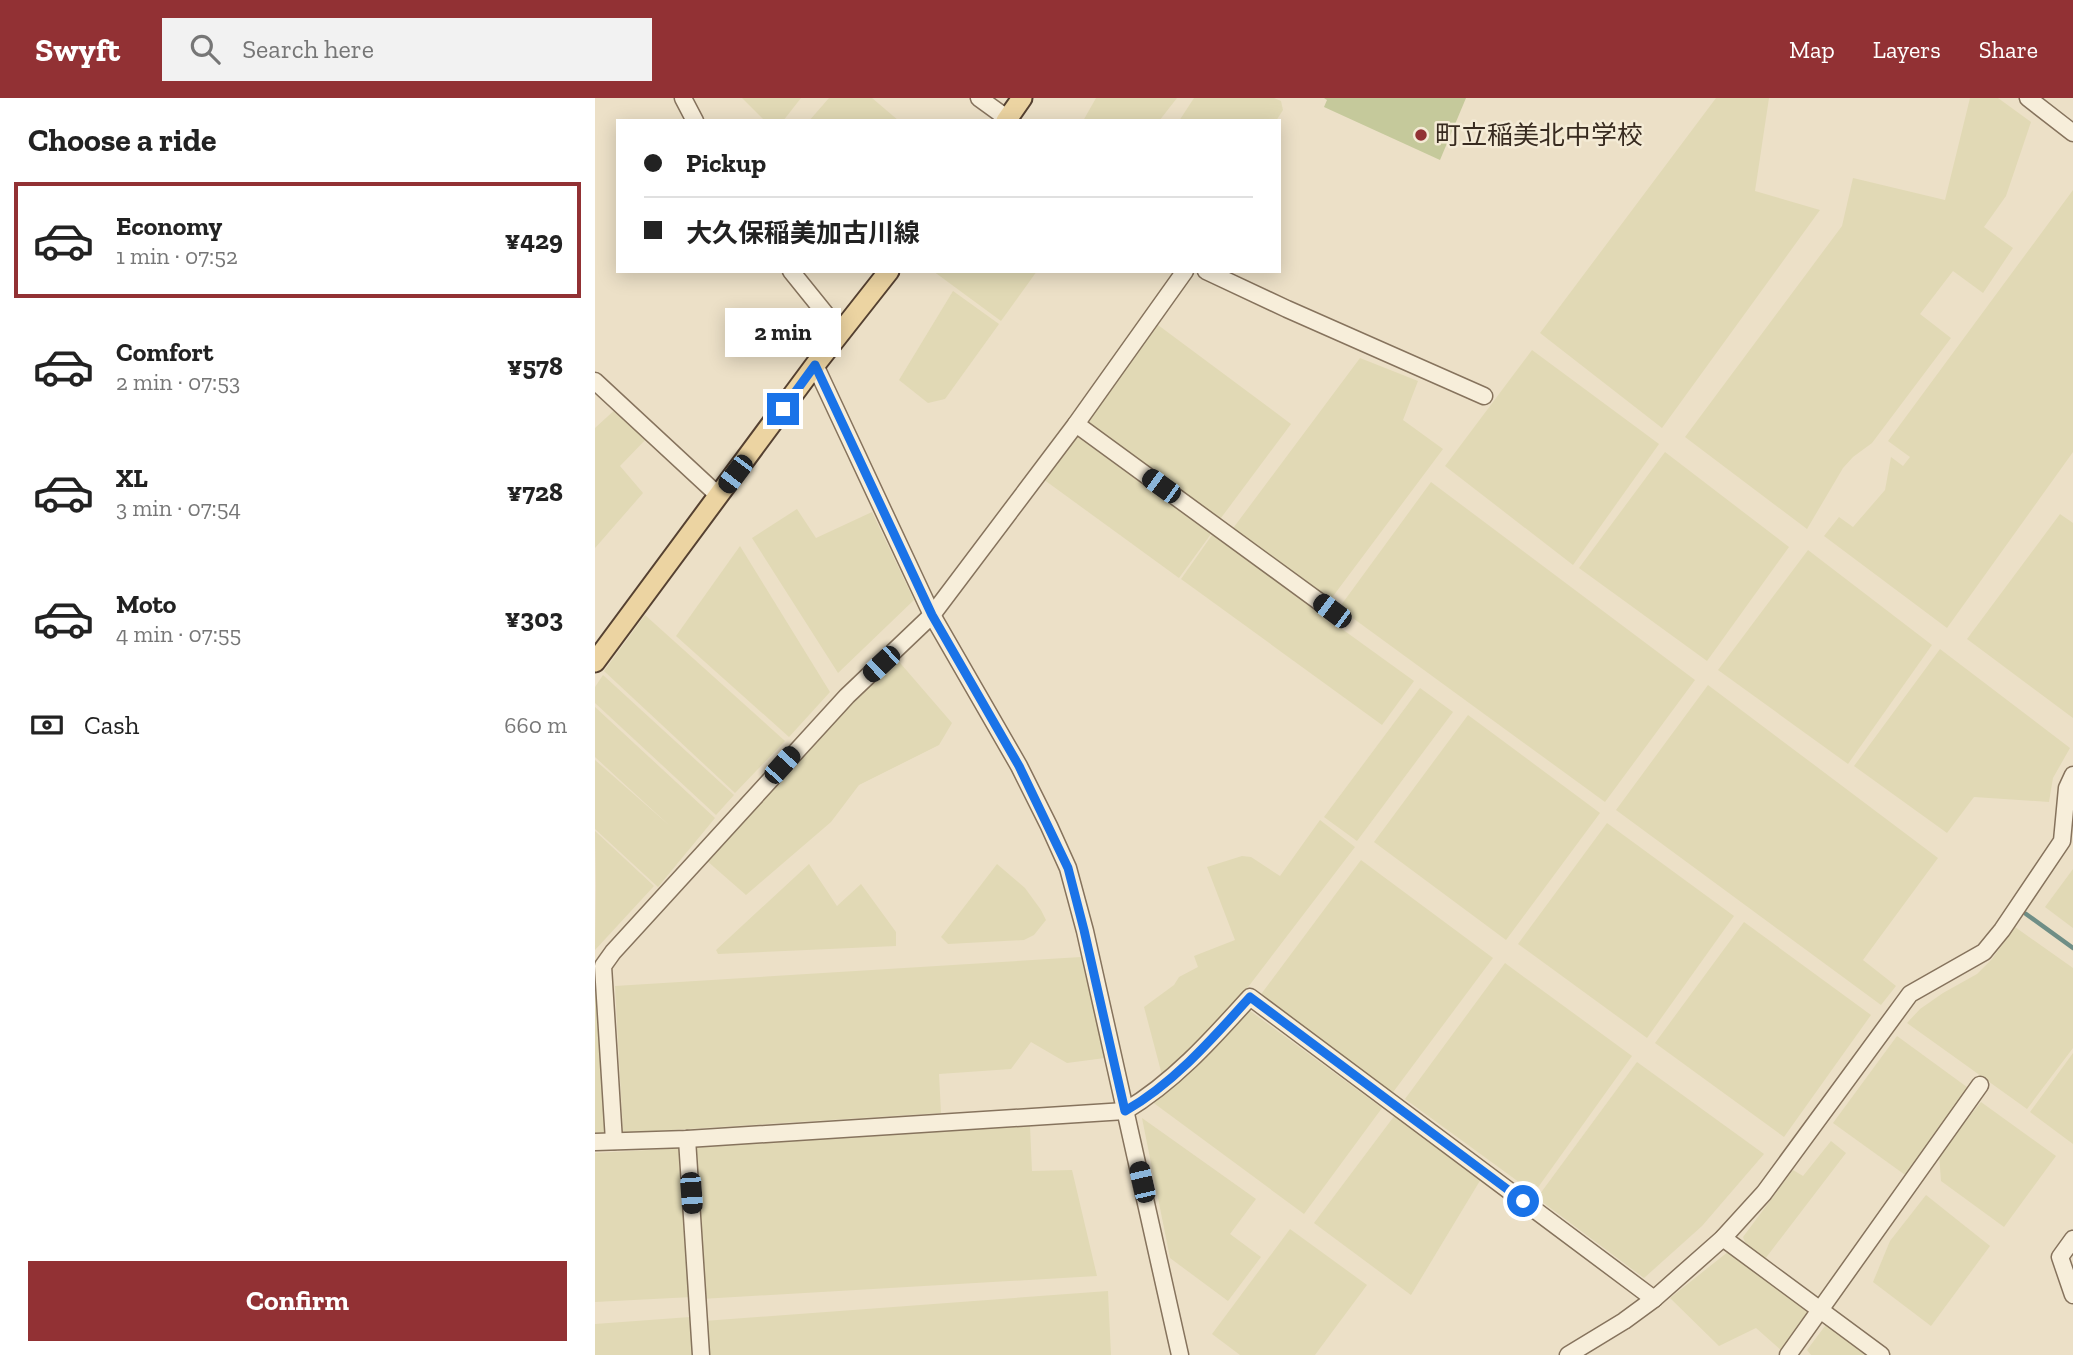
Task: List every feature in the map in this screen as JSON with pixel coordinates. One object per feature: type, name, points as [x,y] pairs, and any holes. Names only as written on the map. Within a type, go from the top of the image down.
[{"type":"main road","points":[[1008,119],[1022,98]]},
{"type":"main road","points":[[595,662],[815,365],[887,273]]},
{"type":"street","points":[[683,98],[694,119]]},
{"type":"street","points":[[979,98],[1006,119]]},
{"type":"street","points":[[2028,98],[2073,134]]},
{"type":"street","points":[[793,273],[841,333]]},
{"type":"street","points":[[614,1141],[599,962],[622,942],[847,696],[932,615],[1076,424],[1184,273]]},
{"type":"street","points":[[1210,273],[1484,396]]},
{"type":"street","points":[[815,365],[932,615],[1019,766],[1068,868],[1180,1355]]},
{"type":"street","points":[[595,381],[719,496]]},
{"type":"street","points":[[1076,424],[1332,611]]},
{"type":"street","points":[[1568,1355],[1654,1299],[1723,1238],[1763,1193],[1910,994],[1984,953],[2062,841],[2067,788],[2073,775]]},
{"type":"street","points":[[595,1142],[687,1139],[1125,1111],[1148,1098],[1209,1042],[1250,997],[1654,1299]]},
{"type":"street","points":[[1789,1355],[1980,1084]]},
{"type":"street","points":[[687,1139],[701,1355]]},
{"type":"street","points":[[1723,1238],[1881,1355]]},
{"type":"street","points":[[2073,1239],[2060,1257],[2073,1295]]},
{"type":"shaded area","points":[[742,98],[801,98],[785,119],[763,119]]},
{"type":"shaded area","points":[[829,98],[872,98],[897,119],[811,119]]},
{"type":"shaded area","points":[[1096,98],[1177,98],[1161,119],[1084,119]]},
{"type":"shaded area","points":[[1194,98],[1274,98],[1281,101],[1283,110],[1277,119],[1180,119]]},
{"type":"shaded area","points":[[1716,98],[1769,98],[1755,191],[1820,210],[1662,428],[1540,333]]},
{"type":"shaded area","points":[[1970,98],[1998,98],[2031,122],[2006,196],[1984,227],[2013,248],[1983,293],[1953,271],[1920,314],[1951,338],[1872,443],[1843,468],[1807,529],[1685,437],[1842,226],[1853,178],[1945,200]]},
{"type":"shaded area","points":[[2073,190],[2073,452],[1947,628],[1824,536],[1839,517],[1853,527],[1885,490],[1891,457],[1903,466],[1910,457],[1888,441]]},
{"type":"shaded area","points":[[936,273],[1036,273],[1001,321]]},
{"type":"shaded area","points":[[953,291],[999,324],[945,399],[928,403],[899,380]]},
{"type":"shaded area","points":[[1158,325],[1291,424],[1218,522],[1085,423]]},
{"type":"shaded area","points":[[1532,350],[1659,444],[1573,565],[1445,466]]},
{"type":"shaded area","points":[[1360,358],[1418,381],[1403,420],[1443,449],[1328,603],[1231,531]]},
{"type":"shaded area","points":[[618,407],[649,436],[620,466],[643,493],[595,548],[595,428]]},
{"type":"shaded area","points":[[1075,435],[1211,534],[1179,578],[1043,479]]},
{"type":"shaded area","points":[[1665,452],[1789,547],[1707,661],[1579,568]]},
{"type":"shaded area","points":[[1431,482],[1695,680],[1605,802],[1339,608]]},
{"type":"shaded area","points":[[797,509],[816,538],[872,512],[914,600],[838,673],[752,538]]},
{"type":"shaded area","points":[[2060,514],[2073,523],[2073,718],[1967,639]]},
{"type":"shaded area","points":[[1212,535],[1414,681],[1382,725],[1181,579]]},
{"type":"shaded area","points":[[740,546],[830,692],[789,737],[676,636]]},
{"type":"shaded area","points":[[1808,550],[1932,645],[1848,764],[1718,670]]},
{"type":"shaded area","points":[[645,615],[785,741],[735,793],[604,671]]},
{"type":"shaded area","points":[[1940,649],[2070,748],[2053,778],[2049,802],[1974,797],[1947,833],[1854,766]]},
{"type":"shaded area","points":[[895,657],[952,723],[939,745],[859,785],[831,822],[746,895],[706,860],[750,806]]},
{"type":"shaded area","points":[[603,675],[734,795],[716,815],[595,703],[595,687]]},
{"type":"shaded area","points":[[1708,685],[1938,858],[1863,960],[1896,986],[1881,1005],[1616,810]]},
{"type":"shaded area","points":[[1420,688],[1453,712],[1357,841],[1324,817]]},
{"type":"shaded area","points":[[595,707],[715,818],[658,887],[595,829],[595,760],[670,826],[595,757]]},
{"type":"shaded area","points":[[1468,715],[1600,813],[1506,940],[1374,842]]},
{"type":"shaded area","points":[[1320,820],[1355,847],[1219,1025],[1162,1075],[1144,1007],[1174,985],[1179,977],[1198,967],[1194,956],[1235,940],[1207,867],[1242,856],[1251,857],[1280,876]]},
{"type":"shaded area","points":[[1607,823],[1734,916],[1647,1038],[1518,944]]},
{"type":"shaded area","points":[[595,831],[654,886],[595,950],[596,886]]},
{"type":"shaded area","points":[[1361,860],[1493,958],[1391,1095],[1259,997]]},
{"type":"shaded area","points":[[809,864],[837,906],[861,884],[896,932],[896,946],[718,954],[716,950]]},
{"type":"shaded area","points":[[997,864],[1025,888],[1046,920],[1034,935],[1024,940],[948,944],[941,937]]},
{"type":"shaded area","points":[[2073,869],[2073,928],[2045,907]]},
{"type":"shaded area","points":[[1744,922],[1871,1015],[1784,1137],[1655,1043]]},
{"type":"shaded area","points":[[2015,927],[2073,968],[2073,1048],[2027,1109],[1907,1023],[1920,1009],[1977,974],[1992,959]]},
{"type":"shaded area","points":[[1081,957],[1105,1058],[1067,1063],[1031,1042],[1011,1069],[939,1074],[941,1113],[623,1133],[615,986]]},
{"type":"shaded area","points":[[1505,963],[1632,1056],[1534,1193],[1405,1099]]},
{"type":"shaded area","points":[[595,981],[599,987],[607,1133],[602,1136],[595,1136]]},
{"type":"shaded area","points":[[1249,1010],[1382,1108],[1304,1214],[1151,1101]]},
{"type":"shaded area","points":[[1897,1036],[1971,1090],[1908,1177],[1833,1123]]},
{"type":"shaded area","points":[[2073,1053],[2073,1144],[2030,1112]]},
{"type":"shaded area","points":[[1637,1062],[1764,1154],[1702,1226],[1644,1278],[1537,1198]]},
{"type":"shaded area","points":[[1981,1102],[2056,1156],[2004,1227],[1941,1181],[1939,1154]]},
{"type":"shaded area","points":[[1395,1115],[1481,1179],[1411,1295],[1314,1223]]},
{"type":"shaded area","points":[[1142,1118],[1256,1199],[1230,1234],[1261,1257],[1228,1301],[1170,1258]]},
{"type":"shaded area","points":[[1030,1126],[1032,1171],[1072,1170],[1097,1276],[701,1299],[693,1145]]},
{"type":"shaded area","points":[[1831,1141],[1846,1153],[1765,1259],[1746,1245],[1743,1237],[1793,1170],[1803,1176]]},
{"type":"shaded area","points":[[685,1148],[692,1297],[595,1302],[595,1153]]},
{"type":"shaded area","points":[[1926,1195],[1990,1246],[1931,1326],[1873,1282],[1890,1241]]},
{"type":"shaded area","points":[[1290,1229],[1367,1285],[1315,1355],[1240,1355],[1212,1334]]},
{"type":"shaded area","points":[[1729,1251],[1813,1311],[1782,1351],[1756,1328],[1719,1346],[1670,1298]]},
{"type":"shaded area","points":[[1108,1291],[1111,1355],[707,1355],[704,1321]]},
{"type":"shaded area","points":[[690,1317],[693,1355],[595,1355],[595,1324]]},
{"type":"shaded area","points":[[1828,1322],[1870,1355],[1811,1355],[1807,1350]]},
{"type":"green space","name":"町立稲美北中学校","points":[[1324,98],[1466,98],[1440,160],[1324,107],[1327,100]]},
{"type":"waterway","points":[[2026,914],[2073,948]]},
{"type":"place","name":"町立稲美北中学校","points":[[1421,135]]},
{"type":"route","points":[[783,409],[815,365],[932,615],[1019,766],[1039,806],[1068,868],[1125,1111],[1148,1098],[1209,1042],[1250,997],[1523,1201]]}]
